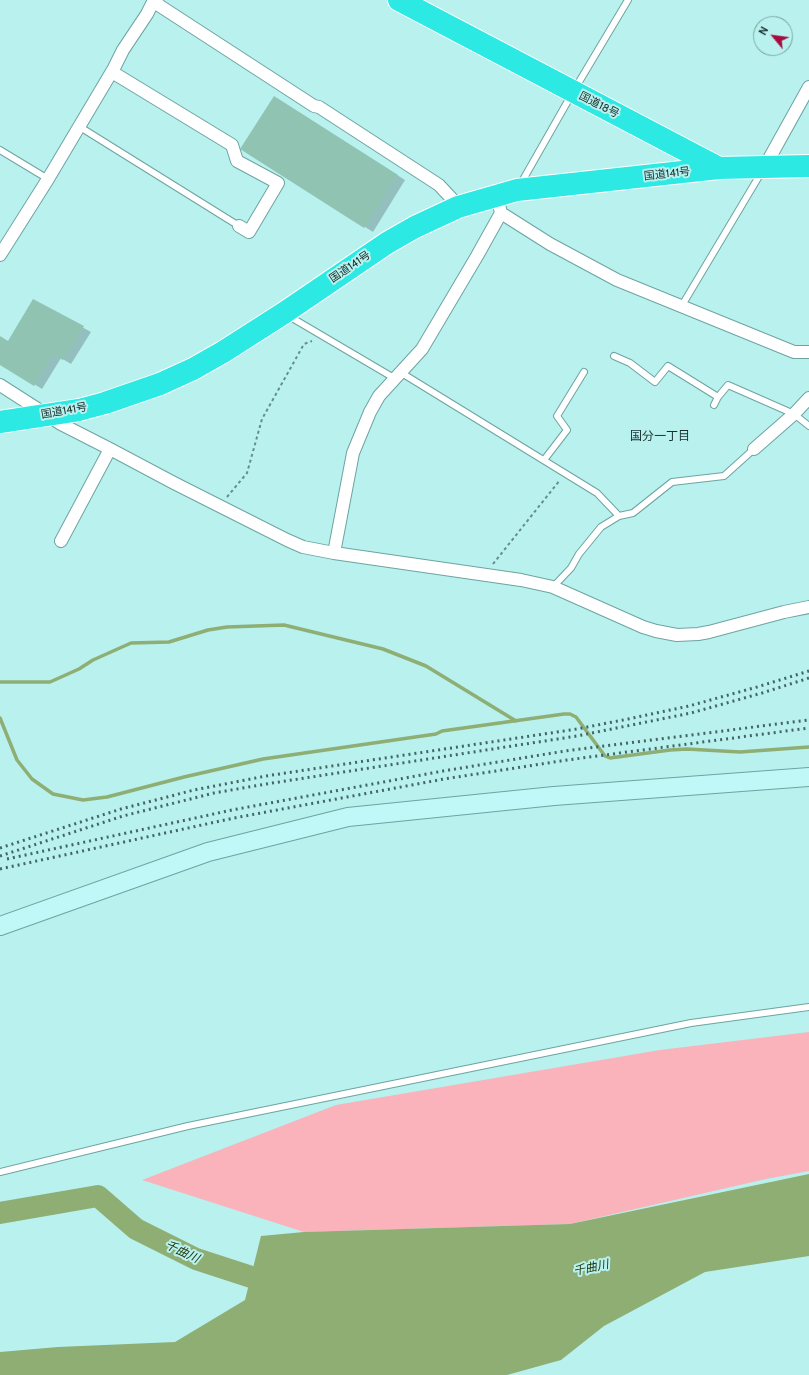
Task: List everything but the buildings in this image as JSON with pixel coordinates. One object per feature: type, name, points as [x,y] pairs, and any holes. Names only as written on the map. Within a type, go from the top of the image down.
[{"type":"highway","name":"国道18号","points":[[399,0],[719,168],[809,166]]},
{"type":"highway","name":"国道141号","points":[[0,422],[78,410],[105,403],[160,384],[193,369],[223,352],[284,313],[387,243],[415,227],[458,207],[499,205],[518,190],[719,168]]},
{"type":"street","points":[[0,255],[80,127],[123,50],[147,14],[154,0],[160,6],[314,106],[439,185],[458,207]]},
{"type":"street","points":[[112,72],[232,145],[237,161],[278,183],[249,232],[240,226]]},
{"type":"street","points":[[764,168],[809,87]]},
{"type":"street","points":[[334,553],[353,453],[370,412],[379,396],[422,349],[499,205],[550,244],[616,280],[794,352],[809,352]]},
{"type":"street","points":[[0,386],[37,408],[45,415],[174,483],[303,547],[334,553],[484,574],[553,587],[643,627],[656,631],[677,634],[698,634],[709,632],[784,612],[809,607]]},
{"type":"street","points":[[754,449],[794,414],[809,398]]},
{"type":"street","points":[[61,541],[110,449]]},
{"type":"street","points":[[0,926],[208,852],[348,817],[554,796],[809,777]]},
{"type":"lane","points":[[518,190],[573,92],[628,0]]},
{"type":"lane","points":[[80,127],[240,226]]},
{"type":"lane","points":[[0,150],[48,179]]},
{"type":"lane","points":[[681,307],[764,168]]},
{"type":"lane","points":[[284,313],[397,375],[544,460],[596,493],[619,516]]},
{"type":"lane","points":[[614,356],[630,363],[655,382],[668,366],[718,397]]},
{"type":"lane","points":[[544,460],[566,430],[557,416],[584,372]]},
{"type":"lane","points":[[714,405],[718,397],[728,385],[794,414],[809,426]]},
{"type":"lane","points":[[553,587],[571,568],[579,554],[601,527],[619,516],[632,513],[672,482],[724,476],[754,449]]},
{"type":"lane","points":[[0,1172],[188,1126],[691,1023],[809,1007]]},
{"type":"path","points":[[220,506],[247,473],[262,419],[304,344],[324,336]]},
{"type":"path","points":[[484,574],[566,474]]},
{"type":"shaded area","points":[[809,1032],[809,1171],[766,1179],[570,1224],[304,1232],[142,1180],[336,1105],[660,1050]]},
{"type":"water","points":[[809,1174],[809,1256],[705,1272],[604,1326],[561,1360],[507,1375],[0,1375],[0,1352],[58,1347],[175,1342],[245,1300],[261,1236],[304,1232],[570,1224]]},
{"type":"waterway","points":[[0,682],[50,682],[131,643],[169,642],[208,630],[227,627],[284,625],[383,649],[426,666],[516,721]]},
{"type":"waterway","points":[[0,718],[17,760],[32,779],[53,794],[83,800],[107,797],[184,777],[263,759],[436,734],[442,731],[564,714],[570,714],[576,717],[605,756],[610,758],[687,749],[740,752],[809,747]]},
{"type":"waterway","name":"千曲川","points":[[0,1213],[98,1196],[136,1229],[196,1259],[279,1286]]},
{"type":"railway","points":[[0,848],[121,809],[194,790],[266,776],[577,729],[689,706],[809,671]]},
{"type":"railway","points":[[0,856],[123,816],[214,793],[577,736],[691,713],[809,678]]},
{"type":"railway","points":[[7,859],[232,810],[443,771],[565,751],[809,720]]},
{"type":"railway","points":[[0,869],[234,818],[444,779],[567,760],[809,728]]},
{"type":"district","name":"国分一丁目","points":[[660,436]]}]
